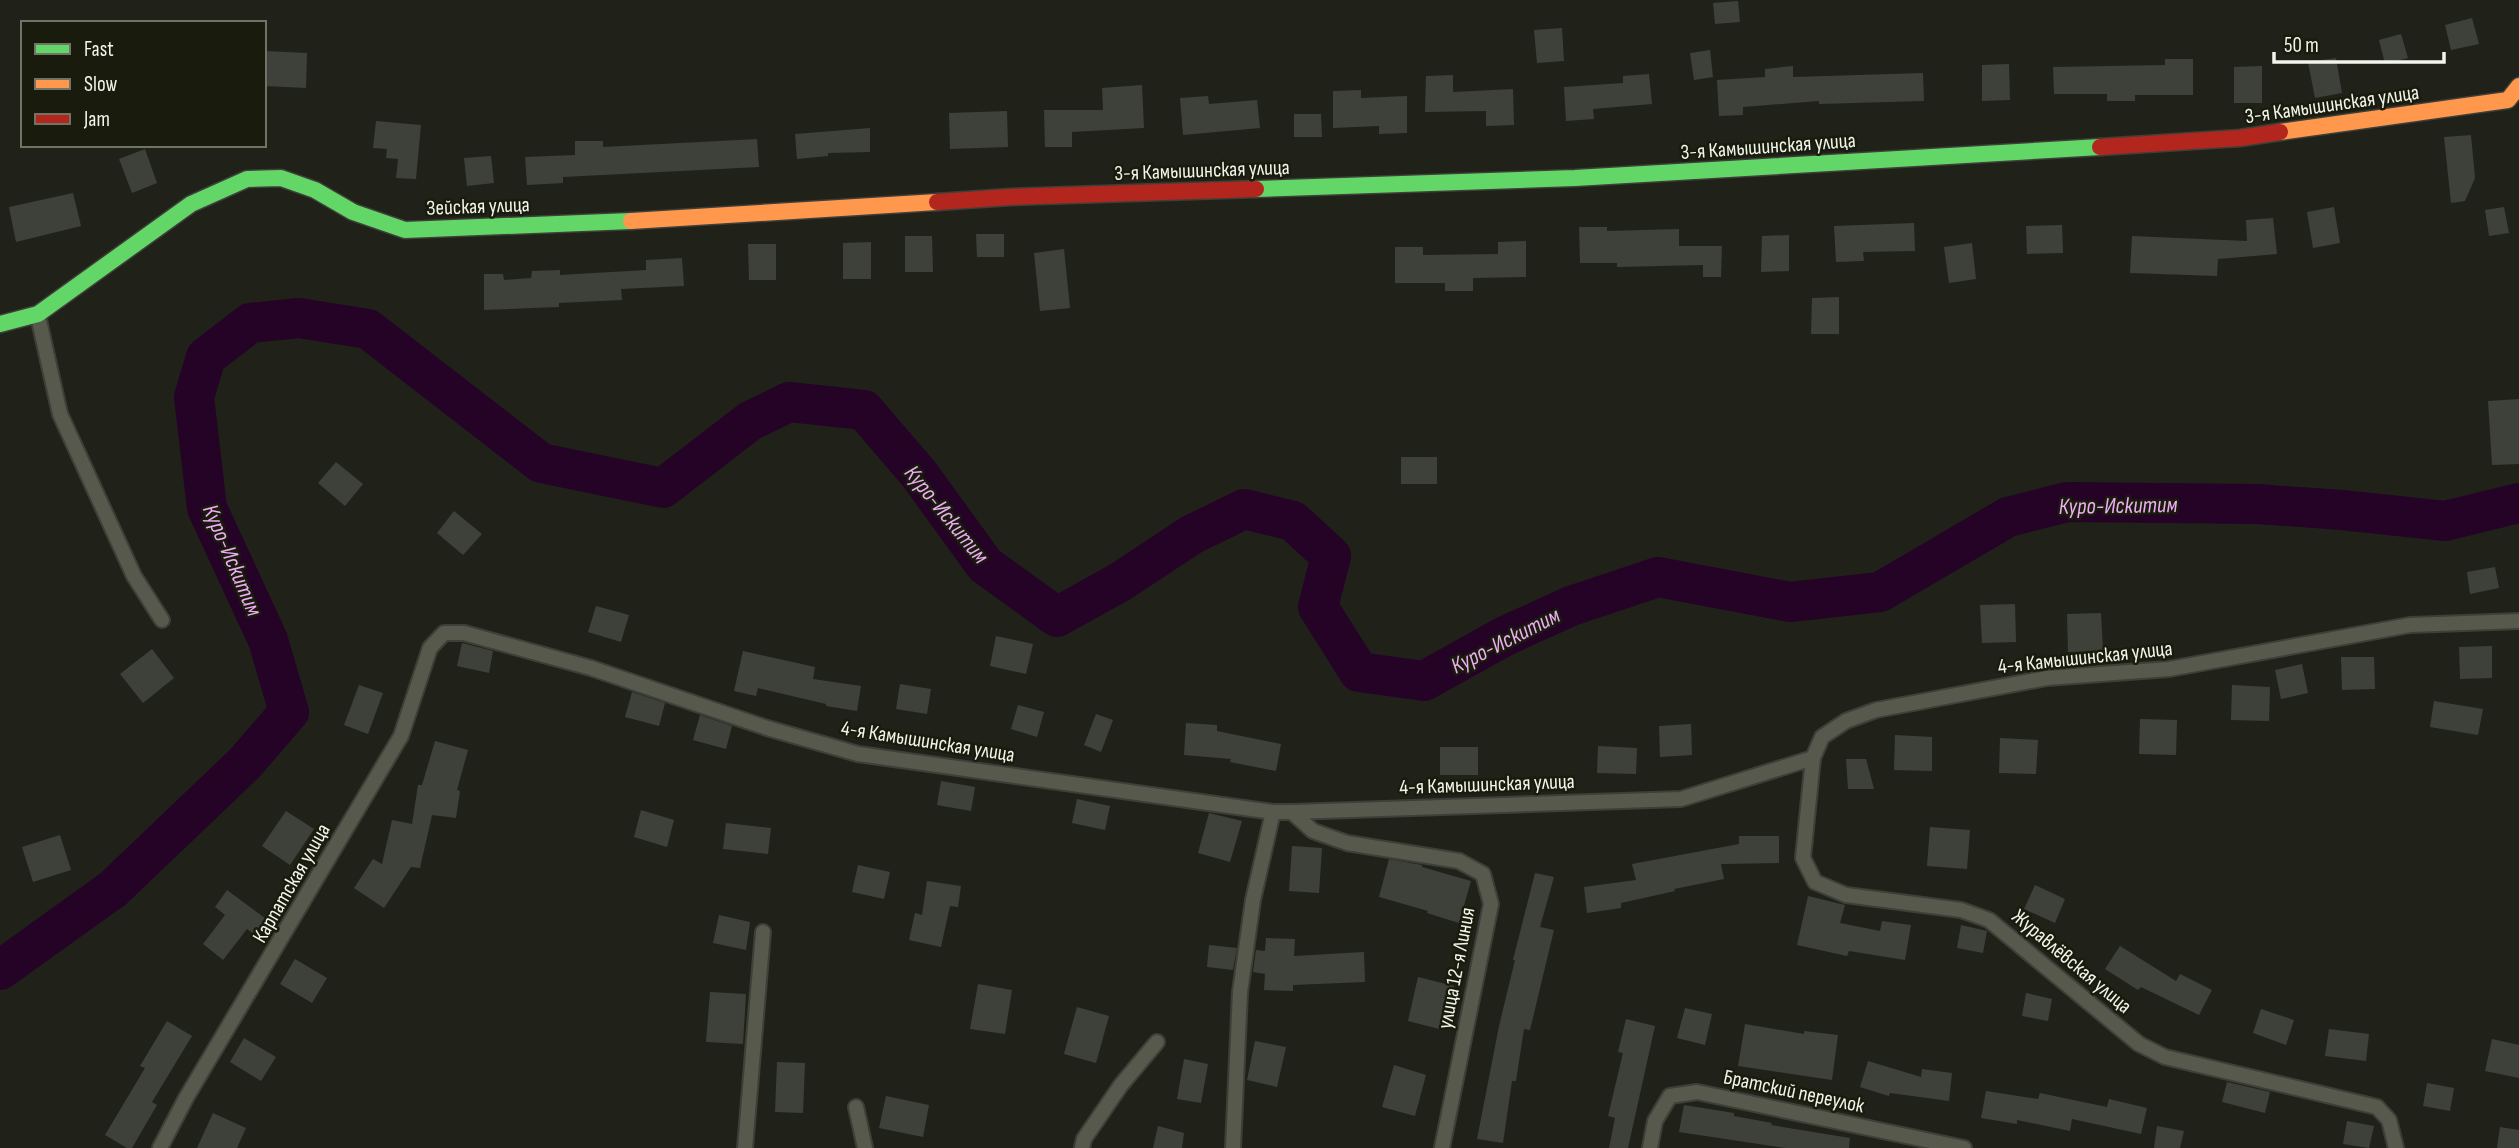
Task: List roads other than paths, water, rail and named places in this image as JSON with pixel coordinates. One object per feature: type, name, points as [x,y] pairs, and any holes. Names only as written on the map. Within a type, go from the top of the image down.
[{"type":"street","name":"3-я Камышинская улица","points":[[1010,197],[1623,176],[2240,138],[2508,100],[2519,86]]},
{"type":"street","name":"Зейская улица","points":[[0,324],[38,314],[191,204],[247,179],[281,178],[315,190],[353,212],[405,230],[720,218],[1010,197]]},
{"type":"lane","points":[[38,314],[60,414],[134,576],[162,620]]},
{"type":"lane","name":"4-я Камышинская улица","points":[[444,633],[464,634],[591,668],[767,728],[858,754],[1273,812],[1292,812],[1681,799],[1812,758],[1822,737],[1846,721],[1889,707],[2047,678],[2169,669],[2410,625],[2519,621]]},
{"type":"lane","name":"Карпатская улица","points":[[160,1148],[186,1098],[401,736],[430,648],[444,633]]},
{"type":"lane","name":"Журавлёвская улица","points":[[1812,758],[1803,858],[1815,882],[1846,895],[1961,910],[1989,920],[2138,1044],[2165,1057],[2376,1107],[2389,1120],[2396,1148]]},
{"type":"lane","points":[[1233,1148],[1240,992],[1253,900],[1273,812]]},
{"type":"lane","name":"улица 12-я Линия","points":[[1292,812],[1313,831],[1348,843],[1459,861],[1483,874],[1491,904],[1442,1148]]},
{"type":"lane","points":[[745,1148],[763,932]]},
{"type":"lane","points":[[1082,1148],[1084,1139],[1121,1085],[1157,1042]]},
{"type":"lane","name":"Братский переулок","points":[[1650,1148],[1655,1121],[1670,1096],[1697,1091],[1964,1148]]},
{"type":"lane","points":[[856,1107],[865,1148]]},
{"type":"waterway","name":"Куро-Искитим","points":[[0,970],[113,889],[245,763],[289,712],[268,640],[207,508],[194,397],[206,357],[250,323],[299,318],[368,329],[541,463],[663,488],[750,421],[789,402],[864,410],[919,474],[985,565],[1057,617],[1120,582],[1191,535],[1244,509],[1293,521],[1331,556],[1318,607],[1359,672],[1424,681],[1505,636],[1571,606],[1658,577],[1790,602],[1880,592],[2008,517],[2067,502],[2257,504],[2445,521],[2519,503]]}]
